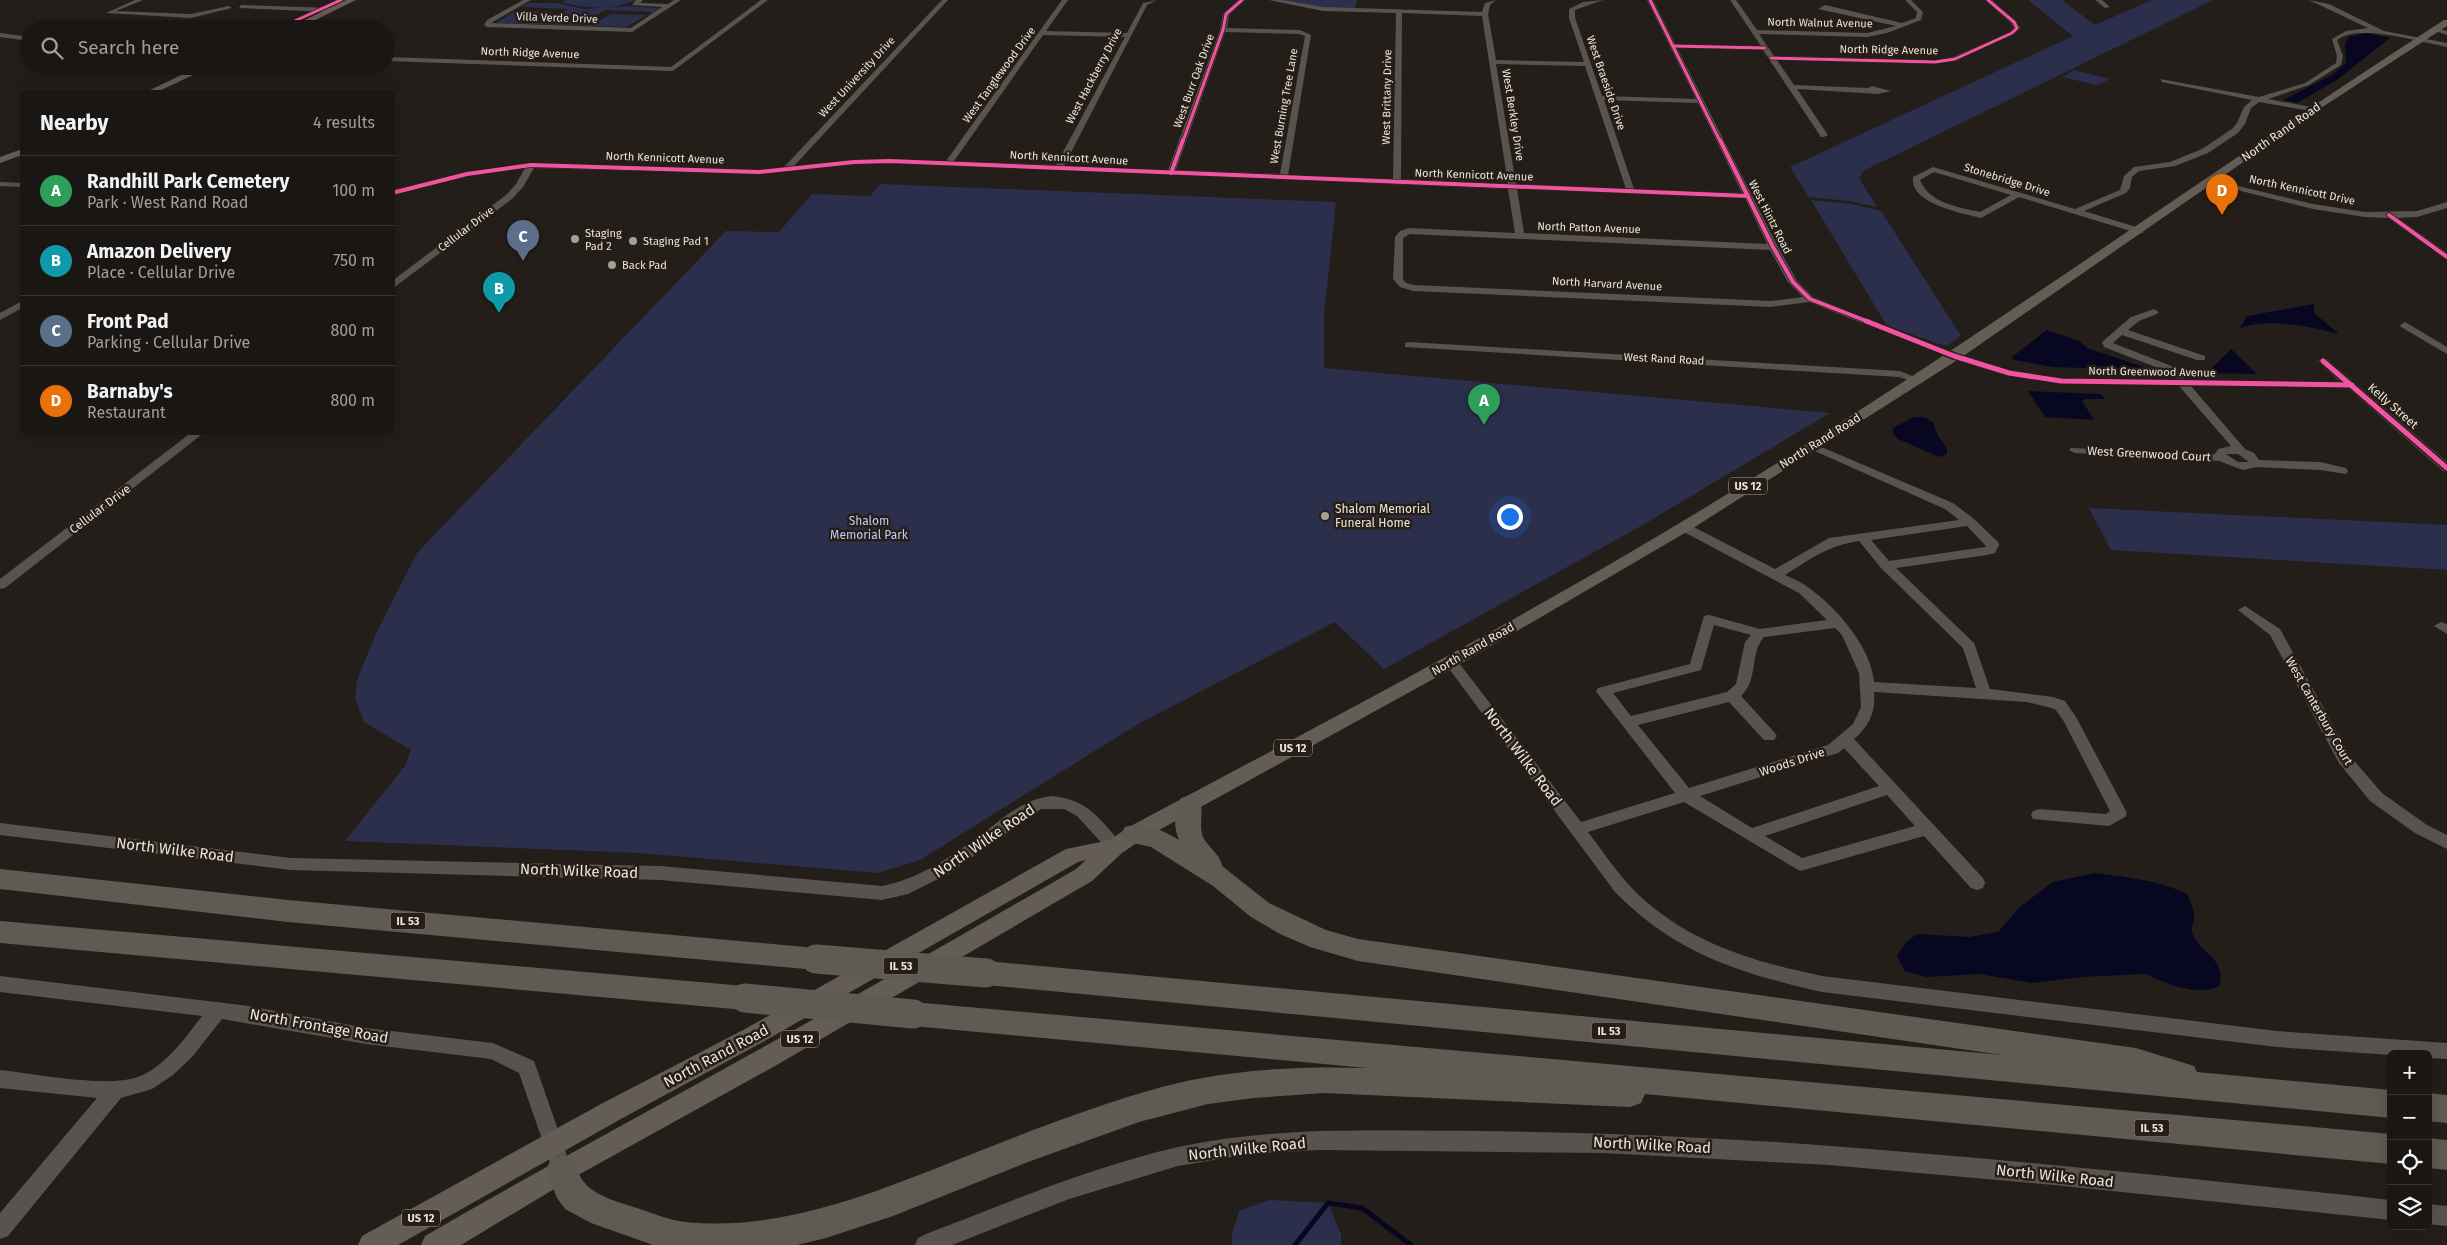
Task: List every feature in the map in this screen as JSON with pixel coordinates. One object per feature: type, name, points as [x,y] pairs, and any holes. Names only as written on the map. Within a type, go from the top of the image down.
[{"type":"highway","points":[[1190,804],[1187,818],[1188,832],[1197,849],[1222,879]]},
{"type":"highway","points":[[1124,841],[1158,839],[1222,879],[1260,910],[1320,939],[1358,950],[2136,1061],[2231,1089]]},
{"type":"highway","name":"IL 53","points":[[0,879],[288,910],[2387,1104]]},
{"type":"highway","name":"IL 53","points":[[0,932],[745,998],[2387,1149]]},
{"type":"highway","points":[[557,1158],[572,1194],[592,1207],[627,1221],[684,1238],[716,1242],[751,1241],[791,1237],[850,1220],[961,1173],[1140,1107],[1195,1092],[1270,1082],[1324,1080],[1914,1106]]},
{"type":"highway","points":[[2432,1107],[2447,1109]]},
{"type":"highway","points":[[2432,1153],[2447,1154]]},
{"type":"main road","points":[[309,20],[352,0]]},
{"type":"main road","name":"North Rand Road","points":[[372,1245],[774,1054],[1084,875],[1124,841],[1451,662],[1684,527],[1954,356],[2140,231],[2305,116],[2447,22]]},
{"type":"main road","points":[[155,90],[188,75]]},
{"type":"main road","points":[[0,160],[19,154]]},
{"type":"main road","points":[[0,165],[19,154]]},
{"type":"main road","name":"North Rand Road","points":[[434,1245],[557,1158]]},
{"type":"street","points":[[140,0],[108,12],[191,16],[239,4],[331,10]]},
{"type":"street","name":"Villa Verde Drive","points":[[528,0],[489,22],[487,25],[632,30],[678,0]]},
{"type":"street","points":[[640,0],[634,4],[668,6]]},
{"type":"street","name":"North Ridge Avenue","points":[[395,59],[673,69],[765,0]]},
{"type":"street","name":"West University Drive","points":[[786,170],[944,0]]},
{"type":"street","name":"West Tanglewood Drive","points":[[949,163],[1065,0]]},
{"type":"street","name":"West Hackberry Drive","points":[[1059,168],[1145,4],[1154,0]]},
{"type":"street","name":"West Burr Oak Drive","points":[[1172,173],[1223,30],[1226,14],[1242,0]]},
{"type":"street","points":[[1272,0],[1323,9],[1485,14],[1487,4],[1493,0]]},
{"type":"street","name":"West Braeside Drive","points":[[1600,0],[1572,9],[1572,18],[1587,64],[1601,98],[1631,191]]},
{"type":"street","name":"West Hintz Road","points":[[1650,0],[1773,247],[1793,282],[1810,299],[1954,356]]},
{"type":"street","points":[[1732,0],[1824,135]]},
{"type":"street","name":"North Walnut Avenue","points":[[1754,32],[1867,35],[1885,32],[1919,19],[1921,15],[1908,0]]},
{"type":"street","name":"North Ridge Avenue","points":[[1771,58],[1914,63],[1955,59],[2012,34],[2017,28],[2014,22],[1988,0]]},
{"type":"street","points":[[2098,0],[2108,7]]},
{"type":"street","points":[[2312,0],[2327,5],[2375,30]]},
{"type":"street","points":[[1838,11],[1902,25]]},
{"type":"street","name":"West Brittany Drive","points":[[1397,182],[1399,12]]},
{"type":"street","name":"West Berkley Drive","points":[[1485,14],[1520,236]]},
{"type":"street","name":"West Burning Tree Lane","points":[[1223,30],[1300,32],[1308,34],[1283,178]]},
{"type":"street","points":[[2075,212],[2087,206],[2119,196],[2126,189],[2128,176],[2137,169],[2172,164],[2205,151],[2235,131],[2241,124],[2248,107],[2260,98],[2307,84],[2339,64],[2340,56],[2334,40],[2339,35],[2375,30],[2424,38],[2447,45]]},
{"type":"street","points":[[2437,30],[2447,34]]},
{"type":"street","points":[[1043,33],[1128,35]]},
{"type":"street","points":[[2424,38],[2447,34]]},
{"type":"street","points":[[0,35],[20,38]]},
{"type":"street","points":[[0,43],[17,37]]},
{"type":"street","points":[[1673,46],[1766,48]]},
{"type":"street","points":[[1493,62],[1587,64]]},
{"type":"street","points":[[2305,116],[2162,80],[2314,110]]},
{"type":"street","points":[[1791,87],[1870,90]]},
{"type":"street","points":[[1601,98],[1700,101]]},
{"type":"street","name":"North Kennicott Avenue","points":[[395,192],[467,174],[531,165],[759,172],[854,162],[949,163],[1748,196]]},
{"type":"street","name":"Cellular Drive","points":[[395,284],[509,197],[520,185],[531,165]]},
{"type":"street","name":"Stonebridge Drive","points":[[2017,195],[1981,215],[1940,202],[1920,191],[1916,179],[1933,169],[2140,231]]},
{"type":"street","name":"North Kennicott Drive","points":[[2212,180],[2330,210],[2389,215],[2419,213],[2447,205]]},
{"type":"street","points":[[0,184],[20,185]]},
{"type":"street","points":[[0,189],[20,190]]},
{"type":"street","points":[[2389,215],[2447,257]]},
{"type":"street","name":"North Patton Avenue","points":[[1403,285],[1398,279],[1399,237],[1404,232],[1773,247]]},
{"type":"street","name":"North Harvard Avenue","points":[[1403,285],[1414,288],[1771,304],[1810,299]]},
{"type":"street","points":[[0,317],[20,305]]},
{"type":"street","points":[[2154,312],[2135,319],[2107,342],[2108,345],[2170,369],[2241,451],[2250,455],[2255,463]]},
{"type":"street","points":[[2406,325],[2447,351]]},
{"type":"street","points":[[2120,331],[2201,358]]},
{"type":"street","name":"West Rand Road","points":[[1409,345],[1900,374],[1917,380]]},
{"type":"street","name":"North Greenwood Avenue","points":[[1954,356],[2009,373],[2060,381],[2352,385]]},
{"type":"street","name":"Kelly Street","points":[[2323,361],[2447,468]]},
{"type":"street","name":"Cellular Drive","points":[[0,585],[196,435]]},
{"type":"street","points":[[1812,446],[1950,506],[1992,542],[1993,548],[1982,552],[1886,565]]},
{"type":"street","name":"West Greenwood Court","points":[[2075,450],[2222,458],[2243,466],[2255,463],[2320,466],[2342,471]]},
{"type":"street","name":"West Greenwood Court","points":[[2222,458],[2220,453],[2222,451],[2241,451]]},
{"type":"street","points":[[1775,575],[1822,546],[1862,536],[1970,522]]},
{"type":"street","name":"Woods Drive","points":[[1578,829],[1832,749],[1860,727],[1868,706],[1866,672],[1848,633],[1838,623],[1804,590],[1684,527]]},
{"type":"street","points":[[1862,536],[1886,565],[1969,646],[1986,694]]},
{"type":"street","name":"West Canterbury Court","points":[[2245,610],[2275,632],[2344,759],[2376,797],[2421,829],[2447,843]]},
{"type":"street","points":[[1838,623],[1760,633],[1709,619],[1696,667],[1603,691],[1686,795],[1800,865],[1928,830]]},
{"type":"street","points":[[1628,722],[1732,696],[1743,686],[1752,642],[1760,633]]},
{"type":"street","name":"North Wilke Road","points":[[1451,662],[1621,887],[1654,919],[1690,942],[1764,972],[1822,984],[2267,1038],[2447,1051]]},
{"type":"street","points":[[1867,687],[1986,694],[2040,699],[2059,704],[2069,717],[2119,813],[2109,820],[2038,815]]},
{"type":"street","points":[[1732,696],[1769,736]]},
{"type":"street","points":[[1845,739],[1978,883]]},
{"type":"street","points":[[1750,835],[1890,788]]},
{"type":"street","name":"North Wilke Road","points":[[0,829],[291,864],[660,874],[882,893],[896,892],[929,878],[1038,803],[1051,802],[1078,806],[1124,841]]},
{"type":"street","name":"North Frontage Road","points":[[0,984],[249,1014],[366,1036],[493,1051],[527,1067],[557,1158]]},
{"type":"street","points":[[0,1079],[115,1091],[144,1083],[166,1069],[184,1051],[218,1010]]},
{"type":"street","points":[[0,1229],[115,1091]]},
{"type":"street","name":"North Wilke Road","points":[[926,1245],[1062,1192],[1168,1158],[1220,1149],[1304,1141],[1573,1142],[1810,1153],[2387,1210]]},
{"type":"street","points":[[2432,1214],[2447,1216]]},
{"type":"green space","points":[[568,0],[636,0],[617,6],[599,8],[561,2]]},
{"type":"green space","points":[[1279,0],[1357,0],[1355,9],[1327,8]]},
{"type":"green space","points":[[2028,0],[2062,0],[2095,25],[2152,0],[2213,0],[1865,170],[1859,178],[1877,207],[1849,201],[1809,197],[1790,167],[2073,36]]},
{"type":"green space","points":[[528,3],[557,3],[584,9],[628,6],[660,8],[653,12],[605,10],[582,24],[593,24],[611,14],[648,15],[626,27],[496,23],[517,10],[552,12],[536,23],[547,23],[568,9],[520,8]]},
{"type":"green space","points":[[2074,70],[2110,79],[2097,85],[2062,77]]},
{"type":"green space","name":"Shalom Memorial Park","points":[[880,184],[1336,202],[1324,315],[1324,368],[1830,413],[1641,526],[1384,669],[1335,622],[1138,724],[920,860],[878,873],[639,853],[345,841],[405,766],[411,750],[364,722],[355,699],[357,680],[378,629],[417,553],[726,231],[779,232],[812,194],[870,196]]},
{"type":"green space","points":[[1811,200],[1851,204],[1881,211],[1961,336],[1948,345],[1942,345],[1887,326]]},
{"type":"green space","points":[[2089,508],[2447,525],[2447,570],[2111,550]]},
{"type":"green space","points":[[1269,1200],[1328,1203],[1341,1234],[1341,1245],[1232,1245],[1232,1234],[1239,1211]]},
{"type":"shaded area","points":[[2367,33],[2390,38],[2338,79],[2297,103],[2283,100],[2332,75],[2346,63],[2345,43],[2349,37]]},
{"type":"shaded area","points":[[2314,304],[2314,313],[2339,334],[2315,328],[2277,323],[2240,328],[2247,316]]},
{"type":"shaded area","points":[[2047,330],[2079,341],[2087,348],[2152,370],[2053,367],[2014,360],[2012,357]]},
{"type":"shaded area","points":[[2231,349],[2257,374],[2207,373]]},
{"type":"shaded area","points":[[2028,391],[2101,394],[2105,399],[2085,399],[2082,401],[2094,420],[2045,417]]},
{"type":"shaded area","points":[[1914,417],[1924,417],[1933,422],[1938,436],[1947,448],[1947,454],[1939,457],[1898,439],[1893,433],[1893,428]]},
{"type":"shaded area","points":[[2095,873],[2153,882],[2187,894],[2194,913],[2192,932],[2195,939],[2216,962],[2219,968],[2221,976],[2219,986],[2208,990],[2193,990],[2174,986],[2145,974],[2081,977],[2032,983],[1979,974],[1927,977],[1905,971],[1897,956],[1906,942],[1917,934],[1969,937],[1998,932],[2021,906],[2053,882]]},
{"type":"waterway","points":[[1295,1245],[1328,1203],[1362,1208],[1411,1245]]},
{"type":"cycle path","points":[[297,20],[341,0]]},
{"type":"cycle path","points":[[1171,173],[1223,30],[1226,14],[1242,0]]},
{"type":"cycle path","points":[[1650,0],[1773,247],[1793,282],[1810,299],[1954,356],[2009,373],[2061,381],[2352,385]]},
{"type":"cycle path","points":[[1771,58],[1935,62],[1955,59],[2012,33],[2017,28],[2014,22],[1988,0]]},
{"type":"cycle path","points":[[1673,46],[1765,48]]},
{"type":"cycle path","points":[[395,192],[467,174],[531,165],[759,172],[854,162],[890,161],[1748,196]]},
{"type":"cycle path","points":[[2389,215],[2447,257]]},
{"type":"cycle path","points":[[2323,361],[2447,468]]},
{"type":"place","name":"Barnaby's","points":[[2222,215]]},
{"type":"place","name":"Staging Pad 2","points":[[575,239]]},
{"type":"place","name":"Staging Pad 1","points":[[633,241]]},
{"type":"place","name":"Front Pad","points":[[523,261]]},
{"type":"place","name":"Back Pad","points":[[612,265]]},
{"type":"place","name":"Amazon Delivery","points":[[499,313]]},
{"type":"place","name":"Randhill Park Cemetery","points":[[1484,425]]},
{"type":"place","name":"Shalom Memorial Funeral Home","points":[[1325,516]]}]
